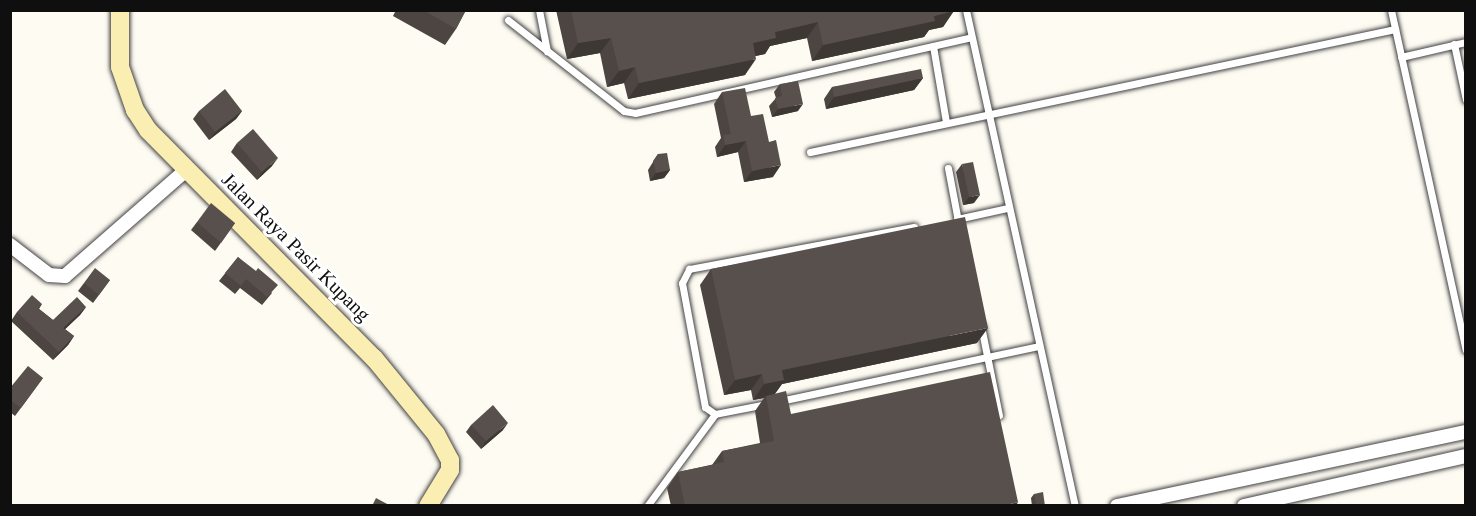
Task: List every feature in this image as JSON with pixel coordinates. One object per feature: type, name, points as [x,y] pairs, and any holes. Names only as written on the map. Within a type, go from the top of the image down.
[{"type":"street","name":"Jalan Raya Pasir Kupang","points":[[120,10],[120,67],[135,110],[148,130],[321,302],[419,408],[445,450],[450,465],[428,506]]},
{"type":"street","points":[[10,245],[49,274],[64,276],[186,170]]},
{"type":"street","points":[[1117,506],[1466,432]]},
{"type":"street","points":[[1244,506],[1466,456]]},
{"type":"lane","points":[[539,10],[547,51]]},
{"type":"lane","points":[[966,10],[1007,208],[1075,506]]},
{"type":"lane","points":[[1391,10],[1466,350]]},
{"type":"lane","points":[[508,20],[624,111],[635,113],[971,38]]},
{"type":"lane","points":[[810,152],[1395,29]]},
{"type":"lane","points":[[1401,57],[1466,42]]},
{"type":"lane","points":[[1455,45],[1466,100]]},
{"type":"lane","points":[[933,46],[946,122]]},
{"type":"lane","points":[[948,168],[960,231]]},
{"type":"lane","points":[[946,221],[1007,208]]},
{"type":"lane","points":[[715,414],[705,407],[682,283],[689,269],[922,226]]},
{"type":"lane","points":[[978,312],[1000,424]]},
{"type":"lane","points":[[646,506],[715,414],[988,359],[1038,346]]},
{"type":"building","points":[[423,10],[466,10],[456,29]]},
{"type":"building","points":[[571,10],[954,11],[934,16],[935,21],[823,45],[818,22],[775,32],[776,38],[753,43],[756,59],[639,83],[635,67],[619,71],[611,38],[578,43]]},
{"type":"building","points":[[921,69],[923,78],[834,97],[832,87]]},
{"type":"building","points":[[798,81],[803,104],[778,109],[775,98],[782,96],[780,84]]},
{"type":"building","points":[[745,88],[751,116],[763,114],[769,142],[776,140],[781,165],[752,171],[746,141],[725,145],[723,135],[731,134],[722,92]]},
{"type":"building","points":[[225,89],[242,111],[215,132],[199,111]]},
{"type":"building","points":[[253,129],[278,158],[262,172],[237,143]]},
{"type":"building","points":[[667,153],[670,170],[656,173],[653,161],[658,154]]},
{"type":"building","points":[[973,162],[980,195],[969,197],[962,164]]},
{"type":"building","points":[[211,203],[235,223],[221,243],[197,222]]},
{"type":"building","points":[[965,217],[988,328],[782,370],[784,380],[764,384],[762,374],[735,380],[711,269]]},
{"type":"building","points":[[238,257],[256,271],[258,268],[278,285],[267,297],[246,279],[241,286],[225,273]]},
{"type":"building","points":[[95,268],[110,280],[99,295],[84,283]]},
{"type":"building","points":[[32,295],[42,304],[38,308],[53,320],[77,297],[86,307],[63,328],[74,336],[59,352],[17,312]]},
{"type":"building","points":[[28,366],[43,378],[21,408],[10,400],[10,388]]},
{"type":"building","points":[[990,372],[1018,502],[1003,506],[685,506],[678,472],[724,462],[722,451],[774,441],[766,396],[786,391],[791,414]]},
{"type":"building","points":[[493,405],[508,423],[486,441],[471,425]]},
{"type":"building","points":[[1043,492],[1045,506],[1036,506],[1034,494]]},
{"type":"building","points":[[376,498],[389,505],[389,506],[372,506]]}]
